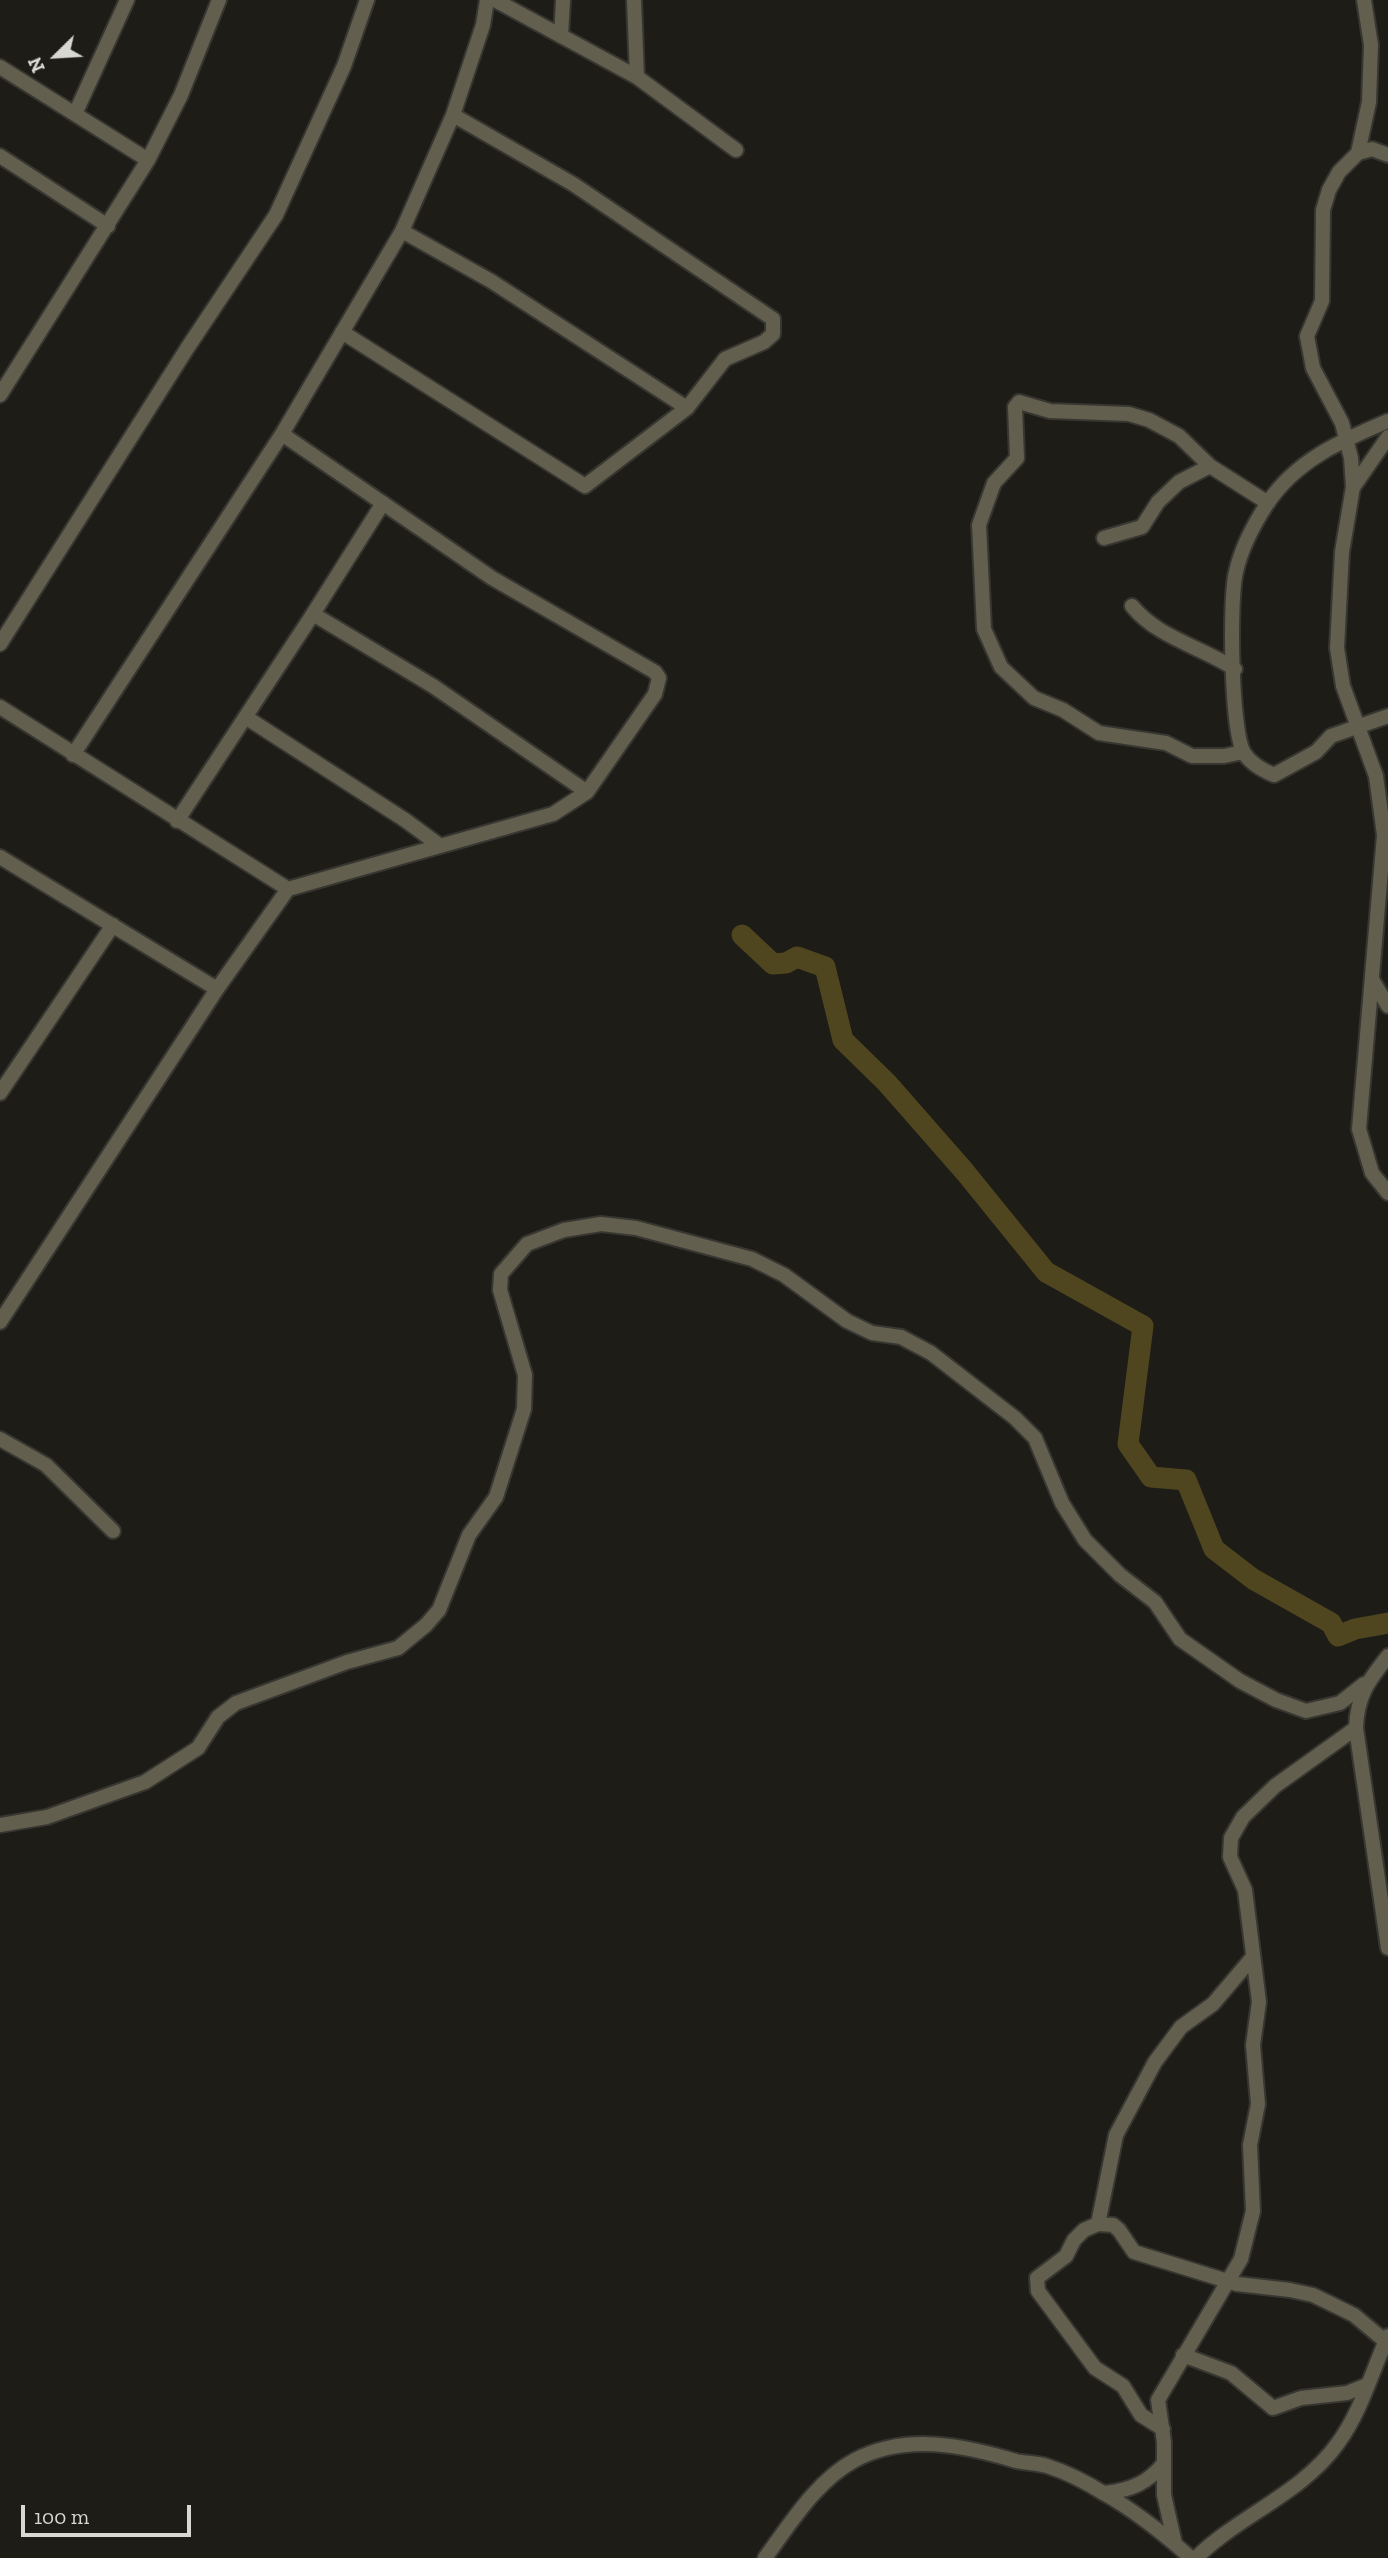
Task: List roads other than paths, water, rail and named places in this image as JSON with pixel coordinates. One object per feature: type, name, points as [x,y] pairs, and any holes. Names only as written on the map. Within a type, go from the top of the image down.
[{"type":"street","points":[[75,114],[127,0]]},
{"type":"street","points":[[0,395],[148,160],[181,94],[219,0]]},
{"type":"street","points":[[0,644],[276,215],[344,65],[367,0]]},
{"type":"street","points":[[73,755],[282,434],[402,231],[453,115],[483,25],[486,0]]},
{"type":"street","points":[[495,0],[637,77],[736,150]]},
{"type":"street","points":[[561,36],[564,0]]},
{"type":"street","points":[[634,0],[637,77]]},
{"type":"street","points":[[1364,0],[1371,76],[1357,153],[1329,190],[1324,210],[1322,301],[1307,336],[1313,368],[1348,438],[1353,487],[1342,552],[1337,648],[1343,686],[1380,796],[1386,860],[1359,1129],[1372,1173],[1388,1193]]},
{"type":"street","points":[[0,67],[148,160]]},
{"type":"street","points":[[341,332],[585,486],[687,408],[705,387],[718,364],[769,339],[775,327],[772,319],[573,184],[453,115]]},
{"type":"street","points":[[1357,153],[1372,149],[1388,155]]},
{"type":"street","points":[[0,156],[108,226]]},
{"type":"street","points":[[402,231],[491,281],[687,408]]},
{"type":"street","points":[[1243,752],[1224,756],[1192,756],[1166,743],[1099,733],[1026,690],[1001,667],[984,629],[979,525],[994,483],[1017,458],[1016,404],[1022,402],[1050,411],[1129,414],[1180,436],[1210,466],[1268,503]]},
{"type":"street","points":[[1388,421],[1348,438],[1305,462],[1268,503],[1249,538],[1235,575],[1233,619],[1238,729],[1243,752],[1255,765],[1274,775],[1316,752],[1331,736],[1388,716]]},
{"type":"street","points":[[0,1322],[217,989],[288,889],[553,814],[587,792],[655,694],[659,678],[654,672],[492,578],[282,434]]},
{"type":"street","points":[[1353,487],[1388,437]]},
{"type":"street","points":[[1104,538],[1142,527],[1158,502],[1179,482],[1210,466]]},
{"type":"street","points":[[177,821],[247,718],[383,503]]},
{"type":"street","points":[[1132,606],[1171,636],[1212,653],[1235,668]]},
{"type":"street","points":[[313,614],[433,686],[587,792]]},
{"type":"street","points":[[0,708],[288,889]]},
{"type":"street","points":[[247,718],[439,845]]},
{"type":"street","points":[[2,863],[113,925],[217,989]]},
{"type":"street","points":[[0,1093],[113,925]]},
{"type":"street","points":[[1373,981],[1388,1006]]},
{"type":"street","points":[[0,1825],[47,1817],[145,1782],[198,1748],[218,1717],[236,1703],[347,1662],[398,1648],[426,1625],[439,1610],[469,1535],[496,1497],[524,1409],[525,1375],[500,1290],[501,1274],[527,1244],[564,1230],[601,1224],[636,1228],[752,1259],[784,1275],[847,1321],[872,1333],[901,1337],[931,1353],[1015,1418],[1035,1438],[1062,1503],[1085,1540],[1120,1575],[1155,1602],[1180,1640],[1240,1681],[1276,1700],[1306,1711],[1340,1703],[1364,1684],[1388,1656]]},
{"type":"street","points":[[0,1439],[46,1465],[113,1531]]},
{"type":"street","points":[[1364,1684],[1359,1699],[1356,1728],[1388,1948]]},
{"type":"street","points":[[1175,2544],[1164,2496],[1163,2429],[1158,2400],[1248,2240],[1253,2211],[1250,2145],[1258,2104],[1253,2045],[1259,2002],[1245,1890],[1230,1857],[1233,1832],[1243,1817],[1275,1786],[1356,1728]]},
{"type":"street","points":[[1098,2224],[1116,2135],[1155,2062],[1181,2027],[1213,2004],[1252,1958]]},
{"type":"street","points":[[765,2558],[823,2484],[841,2469],[856,2459],[900,2445],[926,2443],[987,2451],[1019,2462],[1048,2466],[1105,2493],[1193,2558],[1233,2525],[1265,2505],[1329,2455],[1349,2424],[1387,2338],[1354,2315],[1313,2295],[1227,2281],[1133,2252],[1116,2227],[1098,2224],[1078,2234],[1066,2256],[1040,2273],[1036,2284],[1038,2291],[1095,2368],[1123,2386],[1141,2415],[1163,2429]]},
{"type":"street","points":[[1183,2355],[1231,2373],[1273,2408],[1301,2398],[1348,2393],[1370,2378],[1388,2375]]},
{"type":"street","points":[[1105,2493],[1126,2490],[1151,2479],[1164,2463]]},
{"type":"waterway","points":[[742,935],[773,964],[786,963],[797,957],[825,967],[843,1040],[887,1083],[965,1172],[1046,1272],[1143,1326],[1128,1444],[1151,1477],[1186,1480],[1214,1549],[1253,1579],[1331,1623],[1338,1636],[1355,1629],[1388,1623]]}]
